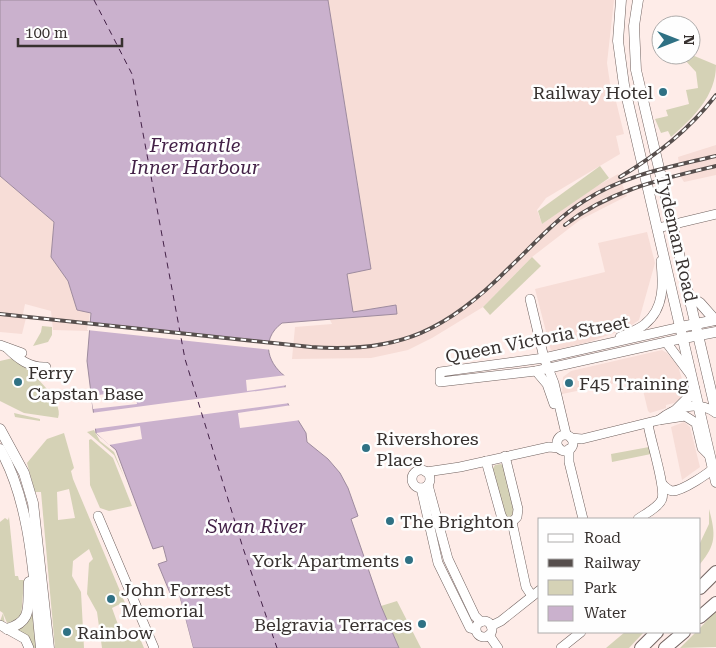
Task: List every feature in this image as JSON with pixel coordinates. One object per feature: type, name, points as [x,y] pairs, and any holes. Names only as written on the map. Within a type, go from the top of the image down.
[{"type":"highway","points":[[701,587],[716,572]]},
{"type":"highway","points":[[701,617],[716,603]]},
{"type":"highway","points":[[641,648],[656,633]]},
{"type":"highway","points":[[666,648],[683,633]]},
{"type":"main road","name":"Tydeman Road","points":[[621,0],[618,41],[621,65],[716,482]]},
{"type":"main road","name":"Tydeman Road","points":[[636,0],[634,48],[636,70],[674,224],[716,412]]},
{"type":"main road","points":[[690,296],[700,303],[716,320]]},
{"type":"main road","name":"Queen Victoria Street","points":[[681,327],[716,320]]},
{"type":"main road","name":"Queen Victoria Street","points":[[684,338],[716,332]]},
{"type":"main road","points":[[676,410],[690,396],[694,388]]},
{"type":"main road","points":[[0,429],[16,481],[25,521],[41,648]]},
{"type":"main road","points":[[4,446],[26,477],[33,503],[49,648]]},
{"type":"main road","points":[[4,627],[21,624],[26,618],[30,559]]},
{"type":"street","points":[[615,343],[646,324],[657,310],[663,285],[658,228],[716,214]]},
{"type":"street","points":[[530,299],[544,358],[554,383],[563,443]]},
{"type":"street","name":"Queen Victoria Street","points":[[681,327],[544,358],[440,372],[440,382],[549,369],[684,338]]},
{"type":"street","points":[[666,342],[692,376]]},
{"type":"street","points":[[3,347],[22,353]]},
{"type":"street","points":[[3,347],[36,368],[46,368]]},
{"type":"street","points":[[536,371],[548,388],[559,420],[563,443],[583,518]]},
{"type":"street","points":[[442,471],[426,485],[414,484],[413,476],[420,471],[442,471],[648,424],[676,410],[698,405],[716,412]]},
{"type":"street","points":[[659,420],[685,416],[694,420],[702,448],[709,455]]},
{"type":"street","points":[[639,518],[661,501],[662,484],[648,424]]},
{"type":"street","points":[[486,461],[500,514],[504,521],[512,522],[518,518],[518,509],[505,456]]},
{"type":"street","points":[[662,484],[668,489],[675,491],[714,468]]},
{"type":"street","points":[[426,472],[426,485],[438,563],[470,628],[486,622],[498,648]]},
{"type":"street","points":[[98,516],[154,648]]},
{"type":"street","points":[[512,522],[526,587],[532,596]]},
{"type":"street","points":[[478,626],[481,637],[538,592]]},
{"type":"street","points":[[4,627],[24,639],[29,648]]},
{"type":"street","points":[[561,648],[580,633]]},
{"type":"shaded area","points":[[328,0],[614,0],[607,63],[611,90],[614,93],[624,134],[616,136],[620,154],[546,198],[537,210],[542,224],[595,187],[618,174],[627,196],[580,220],[532,257],[483,307],[432,338],[408,350],[371,358],[292,359],[295,327],[332,324],[330,320],[397,313],[396,305],[353,312],[347,274],[371,268]]},
{"type":"shaded area","points":[[716,145],[716,175],[684,182],[681,177],[678,157]]},
{"type":"shaded area","points":[[0,176],[54,222],[51,257],[68,281],[77,310],[90,312],[88,331],[53,330],[51,311],[25,304],[23,314],[26,318],[22,334],[0,332]]},
{"type":"shaded area","points":[[647,232],[655,263],[639,320],[626,329],[589,342],[551,351],[535,289],[605,272],[598,243]]},
{"type":"shaded area","points":[[662,350],[678,366],[685,389],[682,397],[674,403],[666,405],[666,408],[650,413],[648,411],[640,378],[562,394],[563,377],[571,371]]},
{"type":"shaded area","points":[[684,422],[690,427],[700,467],[682,480],[671,427]]},
{"type":"green space","points":[[701,59],[716,65],[715,76],[708,96],[695,114],[671,137],[668,131],[661,133],[655,119],[668,116],[666,110],[689,104],[686,90],[698,88],[696,72],[690,65],[701,65]]},
{"type":"green space","points":[[600,166],[609,178],[542,224],[538,211]]},
{"type":"green space","points":[[532,257],[541,266],[490,315],[483,307]]},
{"type":"green space","points":[[42,326],[52,327],[52,335],[48,342],[33,346],[41,332]]},
{"type":"green space","points":[[13,358],[27,369],[51,394],[59,411],[58,418],[24,413],[0,401],[0,361]]},
{"type":"green space","points":[[14,413],[40,419],[40,421],[15,417]]},
{"type":"green space","points":[[94,430],[100,441],[114,452],[125,479],[114,455],[87,432]]},
{"type":"green space","points":[[64,433],[74,468],[71,471],[73,479],[128,610],[123,612],[120,604],[112,608],[121,633],[123,632],[126,639],[139,636],[144,648],[102,648],[97,612],[87,594],[89,563],[93,559],[89,549],[73,561],[72,576],[81,592],[84,648],[55,648],[41,492],[35,492],[27,463],[47,439]],"holes":[[[69,489],[75,518],[58,520],[57,492]]]},
{"type":"green space","points":[[91,439],[113,458],[132,506],[109,511],[100,508],[90,485],[89,440]]},
{"type":"green space","points":[[649,447],[651,454],[612,462],[611,454]]},
{"type":"green space","points":[[501,464],[504,466],[513,500],[513,513],[510,518],[505,516],[492,470],[495,465]]},
{"type":"green space","points":[[709,509],[713,526],[713,539],[709,551],[701,563],[701,541],[709,524]]},
{"type":"green space","points":[[9,517],[15,576],[18,576],[19,580],[24,580],[21,619],[7,623],[3,613],[0,611],[0,522],[5,518],[8,520]]},
{"type":"green space","points":[[30,594],[37,648],[32,648],[28,636],[17,630]]},
{"type":"green space","points":[[397,601],[421,648],[399,648],[381,606]]},
{"type":"green space","points":[[716,611],[716,647],[680,648],[695,633],[701,633],[701,627]]},
{"type":"green space","points":[[3,613],[5,624],[0,621]]},
{"type":"green space","points":[[624,633],[643,633],[629,648],[606,648]]},
{"type":"water","name":"Fremantle Inner Harbour","points":[[0,0],[328,0],[371,269],[347,274],[353,312],[396,305],[397,314],[282,323],[270,337],[269,352],[271,360],[276,367],[289,379],[285,386],[288,404],[306,433],[307,442],[328,459],[340,473],[348,488],[358,516],[351,519],[381,606],[399,648],[193,648],[178,591],[170,593],[158,564],[167,561],[163,546],[153,549],[116,450],[96,433],[87,361],[91,313],[77,310],[68,281],[51,257],[54,222],[0,176]]},
{"type":"pier","points":[[88,323],[272,342],[272,350],[87,330]]},
{"type":"pier","points":[[287,375],[291,379],[288,385],[247,391],[246,380]]},
{"type":"pier","points":[[287,387],[290,403],[93,429],[91,413]]},
{"type":"pier","points":[[135,390],[137,404],[93,409],[91,396]]},
{"type":"pier","points":[[292,405],[301,420],[240,428],[238,413]]},
{"type":"pier","points":[[140,426],[142,439],[109,445],[96,433]]},
{"type":"pier","points":[[178,591],[193,648],[190,648],[177,594],[170,595],[170,593]]},
{"type":"ferry route","points":[[94,0],[132,74],[185,359],[243,548],[277,648]]},
{"type":"railway","points":[[620,177],[684,130],[716,95]]},
{"type":"railway","points":[[0,314],[311,347],[343,348],[371,346],[397,341],[421,333],[466,307],[488,289],[564,216],[599,192],[631,178],[716,156]]},
{"type":"railway","points":[[565,225],[582,213],[618,194],[656,181],[716,166]]},
{"type":"place","name":"Railway Hotel","points":[[663,92]]},
{"type":"place","name":"Ferry Capstan Base","points":[[18,382]]},
{"type":"place","name":"F45 Training","points":[[569,383]]},
{"type":"place","name":"Rivershores Place","points":[[366,448]]},
{"type":"place","name":"The Brighton","points":[[390,521]]},
{"type":"place","name":"York Apartments","points":[[409,560]]},
{"type":"place","name":"John Forrest Memorial","points":[[111,599]]},
{"type":"place","name":"Belgravia Terraces","points":[[422,624]]},
{"type":"place","name":"Rainbow","points":[[67,632]]},
{"type":"water label","name":"Swan River","points":[[256,526]]}]
